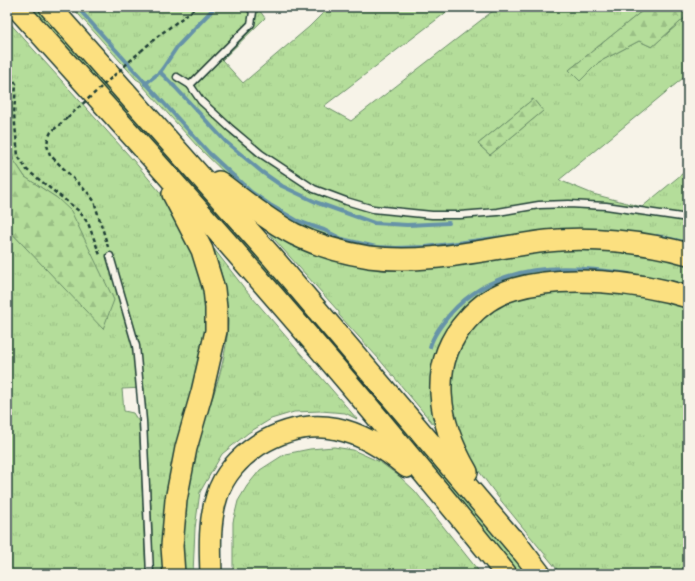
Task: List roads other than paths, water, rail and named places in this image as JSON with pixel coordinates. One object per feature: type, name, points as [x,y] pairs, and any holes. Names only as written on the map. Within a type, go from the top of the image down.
[{"type":"highway","points":[[16,7],[208,220],[335,367],[467,524],[506,574]]},
{"type":"highway","points":[[50,7],[176,147],[273,258],[522,551]]},
{"type":"highway","points":[[176,147],[246,203],[294,234],[346,252],[369,257],[413,259],[439,257],[549,241],[583,240],[642,244],[688,254]]},
{"type":"highway","points":[[152,157],[186,217],[202,250],[214,289],[216,308],[216,331],[202,392],[186,448],[176,500],[172,546],[174,574]]},
{"type":"highway","points":[[540,574],[474,485],[455,450],[447,429],[442,413],[440,395],[441,380],[447,352],[452,339],[462,325],[484,304],[499,294],[532,284],[603,282],[651,289],[688,298]]},
{"type":"highway","points":[[210,574],[210,539],[212,518],[217,495],[226,477],[236,463],[249,450],[284,432],[302,427],[317,426],[335,428],[349,432],[391,453],[408,467],[467,524]]},
{"type":"lane","points":[[190,85],[251,24],[253,12],[249,7]]},
{"type":"lane","points":[[177,77],[190,85],[201,101],[261,154],[314,189],[373,209],[432,215],[460,215],[498,212],[539,205],[569,204],[606,206],[688,218]]},
{"type":"lane","points":[[110,256],[136,346],[143,421],[150,574]]},
{"type":"waterway","points":[[77,7],[209,153],[251,192],[296,220],[324,230],[342,239],[376,247],[426,247],[511,236]]},
{"type":"waterway","points":[[160,72],[177,47],[215,7]]},
{"type":"waterway","points":[[145,84],[160,72],[226,142],[262,172],[282,186],[318,203],[374,223],[407,225],[449,223]]},
{"type":"waterway","points":[[657,236],[688,243]]},
{"type":"waterway","points":[[430,347],[436,334],[451,313],[470,296],[490,284],[511,275],[534,270],[557,268],[629,274]]},
{"type":"waterway","points":[[651,278],[688,286]]}]
